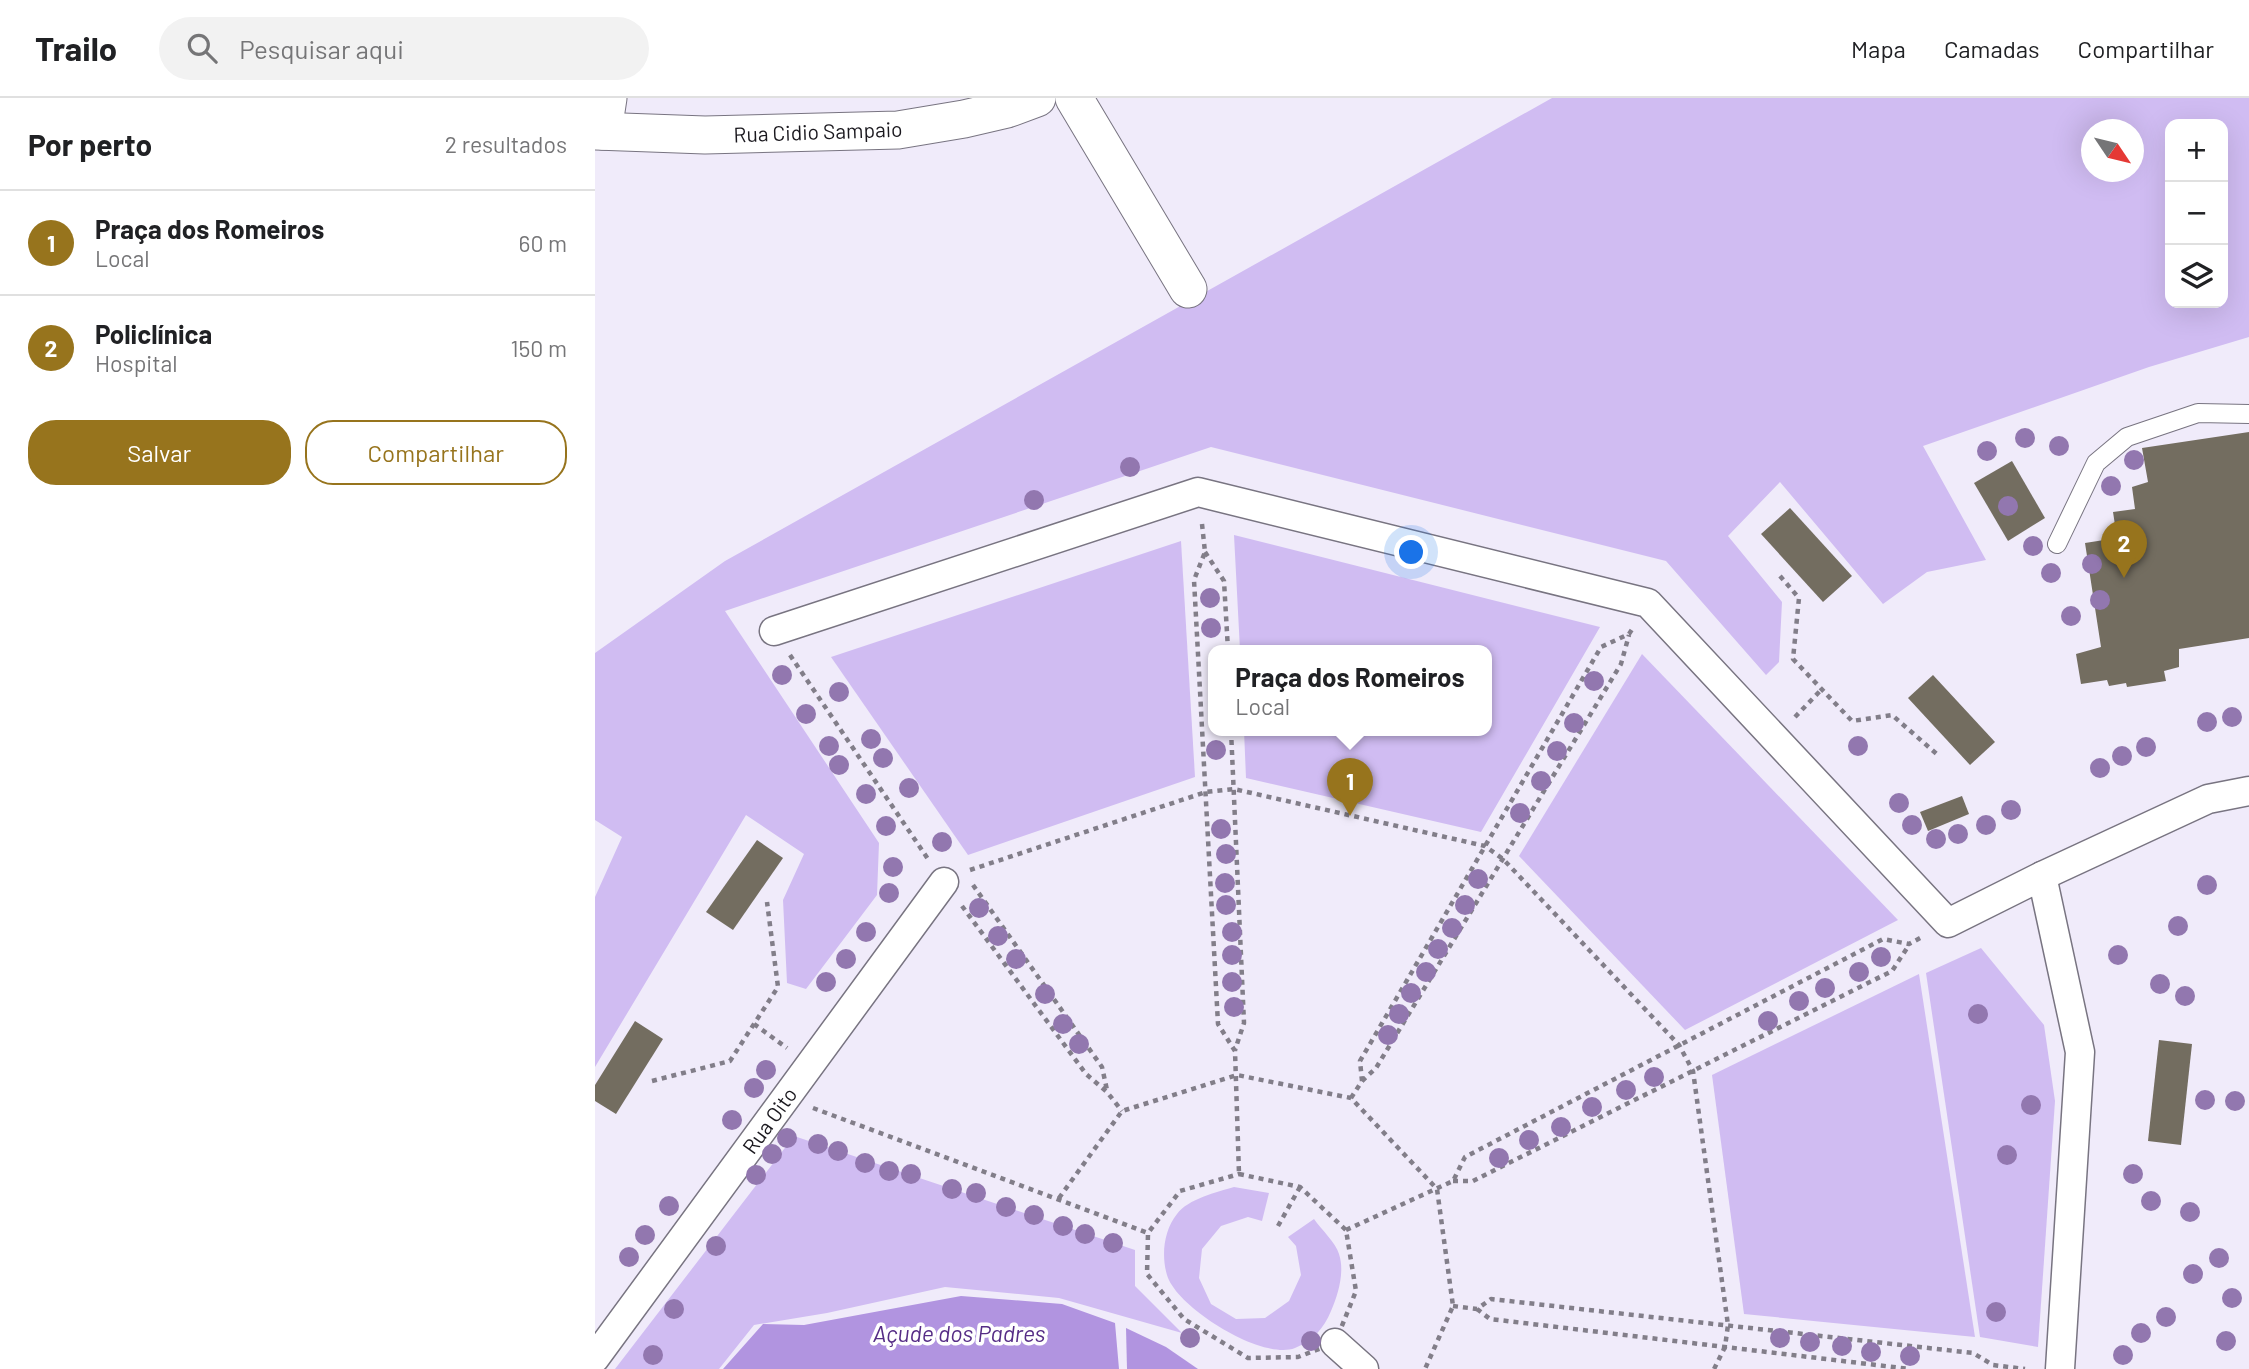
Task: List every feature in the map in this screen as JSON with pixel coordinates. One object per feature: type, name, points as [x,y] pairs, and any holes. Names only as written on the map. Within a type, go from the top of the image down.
[{"type":"street","name":"Rua Cidio Sampaio","points":[[602,120],[705,135],[899,114],[964,118],[1007,109],[1037,98]]},
{"type":"street","points":[[1074,98],[1188,289]]},
{"type":"street","points":[[774,631],[1198,492],[1648,603],[1948,923],[2208,799],[2249,791]]},
{"type":"street","points":[[2042,876],[2080,1052],[2060,1369]]},
{"type":"street","name":"Rua Oito","points":[[595,1358],[810,1065],[954,877]]},
{"type":"street","points":[[1335,1343],[1364,1369]]},
{"type":"lane","points":[[2057,544],[2096,463],[2127,437],[2197,413],[2249,414]]},
{"type":"path","points":[[1198,492],[1205,552],[1224,581],[1228,645]]},
{"type":"path","points":[[1205,552],[1194,580],[1218,1024],[1235,1051]]},
{"type":"path","points":[[1780,576],[1799,598],[1793,659],[1852,721],[1892,715],[1940,757]]},
{"type":"path","points":[[1351,1098],[1362,1081],[1376,1068],[1621,664],[1629,634],[1648,603]]},
{"type":"path","points":[[1362,1081],[1360,1061],[1601,647],[1629,634]]},
{"type":"path","points":[[1775,738],[1821,690]]},
{"type":"path","points":[[1231,736],[1244,1023],[1235,1051],[1239,1174]]},
{"type":"path","points":[[1108,1091],[1102,1067],[954,877],[1206,792],[1234,789],[1485,846],[1503,859],[1679,1045],[1693,1071],[1728,1325],[1725,1347],[1714,1369]]},
{"type":"path","points":[[652,1081],[730,1061],[778,987],[767,902]]},
{"type":"path","points":[[1346,1230],[1453,1181],[1473,1181],[1892,971],[1909,944],[1948,923]]},
{"type":"path","points":[[1453,1181],[1465,1157],[1679,1045],[1883,939],[1909,944]]},
{"type":"path","points":[[754,1024],[810,1065]]},
{"type":"path","points":[[1059,1198],[1122,1111],[1237,1075],[1351,1098],[1437,1189],[1453,1306],[1425,1369]]},
{"type":"path","points":[[786,1098],[1148,1233]]},
{"type":"path","points":[[1239,1174],[1300,1187],[1346,1230],[1356,1291],[1335,1343],[1298,1357],[1248,1358],[1184,1319],[1147,1274],[1148,1233],[1180,1191],[1239,1174]]},
{"type":"path","points":[[1278,1226],[1300,1187]]},
{"type":"path","points":[[1477,1309],[1491,1299],[1973,1353],[1993,1365],[2025,1369]]},
{"type":"path","points":[[1453,1306],[1477,1309],[1490,1319],[1910,1369]]},
{"type":"path","points":[[1984,1369],[1993,1365]]},
{"type":"shaded area","points":[[1552,98],[2249,98],[2249,337],[2149,367],[1923,446],[1986,560],[1927,572],[1883,604],[1780,482],[1728,536],[1782,602],[1779,662],[1766,675],[1666,561],[1211,447],[725,611],[879,843],[877,895],[806,989],[787,983],[783,900],[804,854],[746,815],[595,1067],[595,897],[622,837],[595,820],[595,653],[725,561]]},
{"type":"shaded area","points":[[1234,535],[1600,627],[1481,832],[1246,778],[1244,736],[1492,736],[1492,645],[1240,645]]},
{"type":"shaded area","points":[[1181,541],[1195,777],[968,855],[831,657]]},
{"type":"shaded area","points":[[1642,654],[1898,920],[1685,1030],[1519,856]]},
{"type":"shaded area","points":[[1981,948],[2044,1025],[2055,1101],[2038,1347],[1980,1337],[1926,973]]},
{"type":"shaded area","points":[[1919,974],[1975,1337],[1744,1314],[1712,1075]]},
{"type":"shaded area","points":[[794,1136],[1135,1250],[1135,1286],[1182,1333],[1059,1298],[945,1287],[827,1313],[754,1325],[719,1369],[615,1369]]},
{"type":"shaded area","points":[[1234,1187],[1269,1193],[1262,1221],[1248,1217],[1221,1226],[1202,1249],[1199,1278],[1211,1304],[1236,1319],[1265,1318],[1289,1301],[1301,1275],[1296,1246],[1288,1237],[1314,1219],[1339,1254],[1340,1283],[1328,1317],[1312,1338],[1295,1348],[1280,1350],[1262,1347],[1222,1328],[1186,1302],[1167,1275],[1165,1243],[1169,1227],[1177,1214],[1195,1200]]},
{"type":"water","name":"Açude dos Padres","points":[[961,1296],[1062,1304],[1115,1323],[1119,1369],[723,1369],[763,1324],[804,1325]]},
{"type":"water","points":[[1126,1328],[1166,1347],[1198,1369],[1127,1369]]},
{"type":"building","points":[[2249,432],[2249,638],[2179,649],[2179,667],[2164,671],[2166,681],[2127,687],[2126,683],[2109,686],[2107,680],[2081,684],[2076,654],[2101,647],[2085,543],[2117,538],[2113,512],[2135,509],[2132,487],[2148,482],[2142,448]]},
{"type":"building","points":[[2012,461],[2045,518],[2008,541],[1974,483]]},
{"type":"building","points":[[1790,508],[1852,576],[1823,602],[1761,534]]},
{"type":"building","points":[[1933,675],[1995,742],[1970,765],[1908,698]]},
{"type":"building","points":[[1962,796],[1969,814],[1928,831],[1920,812]]},
{"type":"building","points":[[757,840],[783,858],[733,930],[706,912]]},
{"type":"building","points":[[635,1021],[663,1039],[616,1114],[595,1101],[595,1085]]},
{"type":"building","points":[[2159,1040],[2192,1044],[2181,1145],[2148,1141]]},
{"type":"place","name":"Policlínica","points":[[2124,578]]},
{"type":"place","name":"Praça dos Romeiros","points":[[1350,816]]}]
